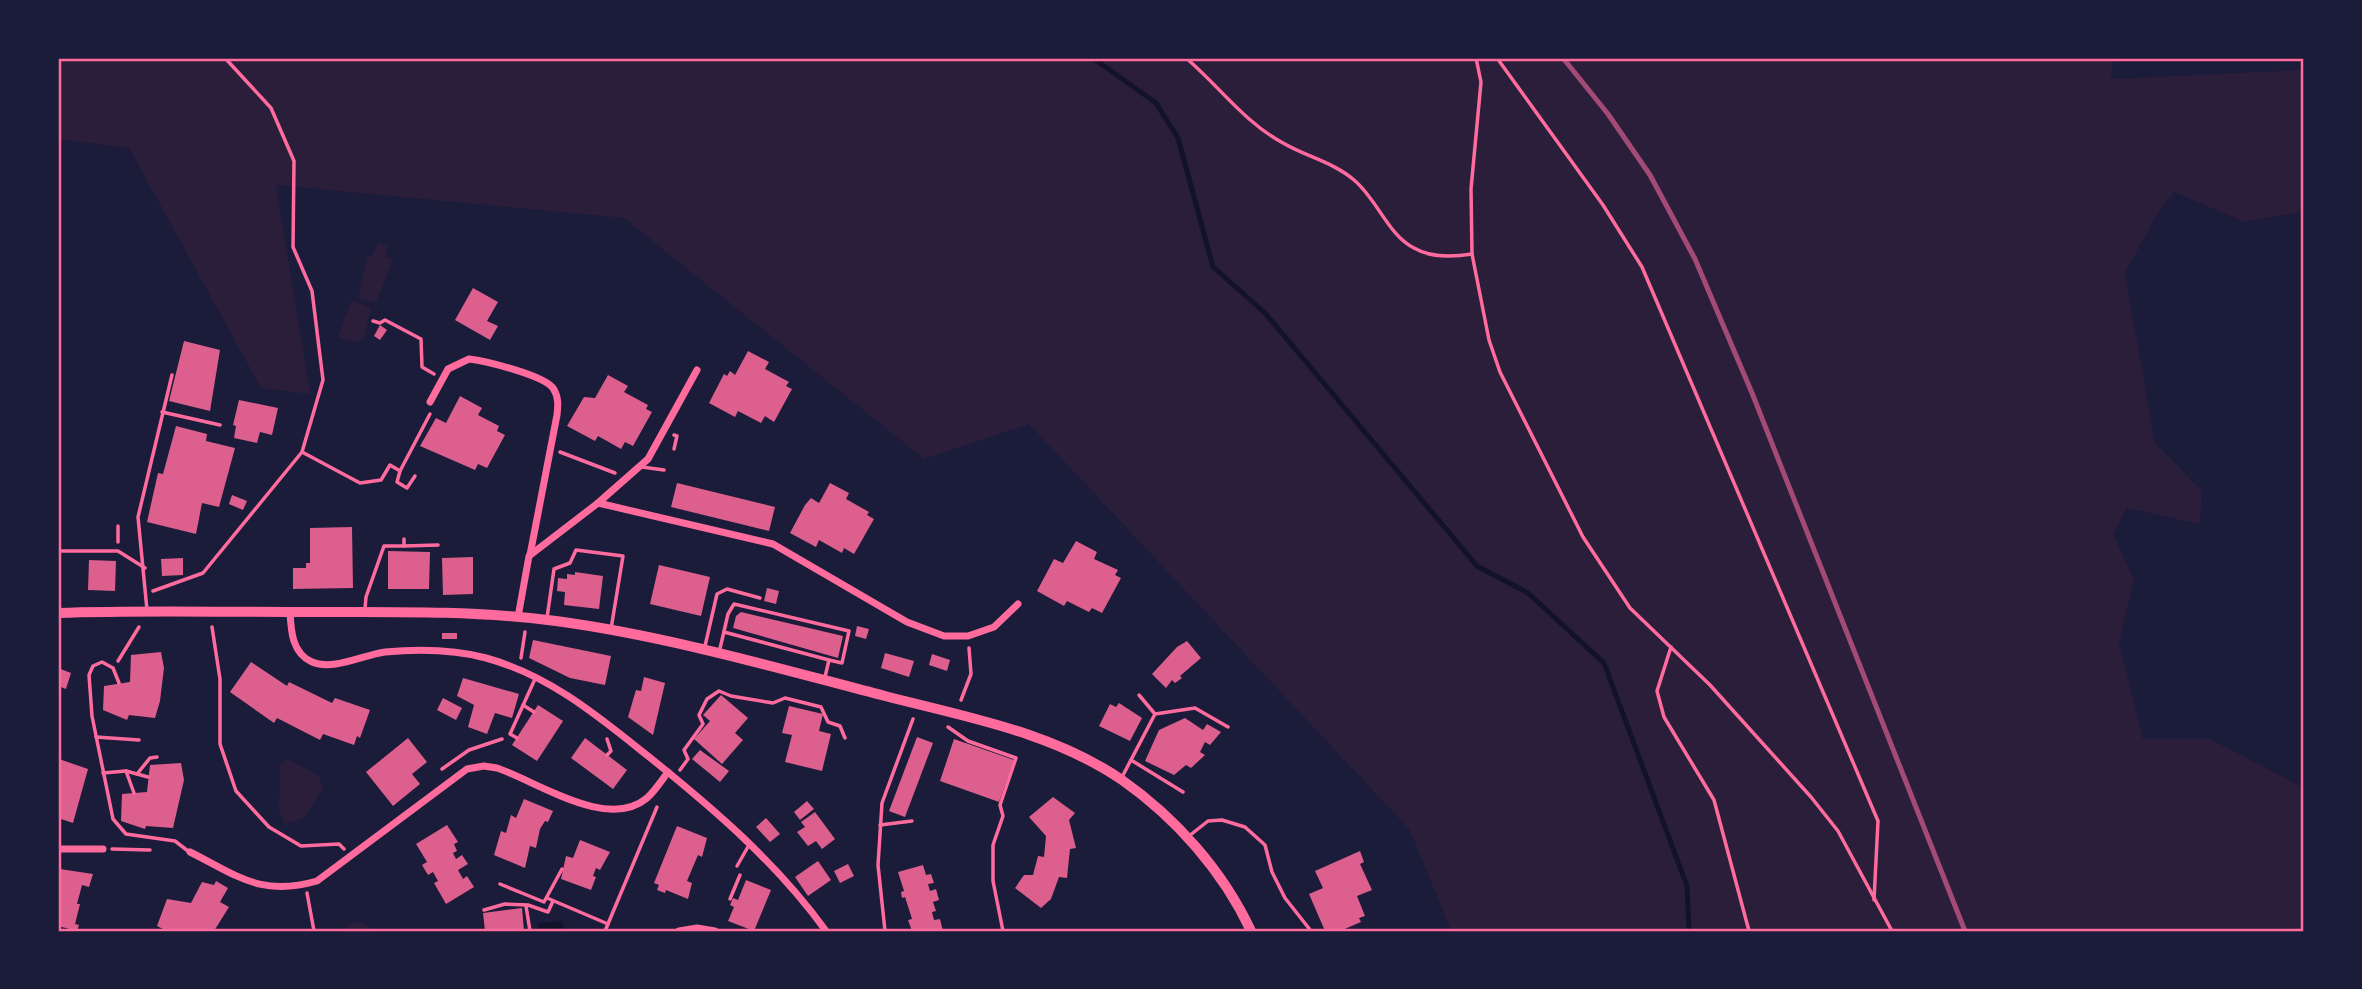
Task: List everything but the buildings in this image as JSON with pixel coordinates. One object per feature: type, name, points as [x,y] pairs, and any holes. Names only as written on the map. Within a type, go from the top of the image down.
[{"type":"main road","points":[[58,613],[365,612],[546,620],[611,630],[704,651],[953,712],[1035,737],[1121,780],[1167,816],[1188,838],[1224,884],[1251,931]]},
{"type":"street","points":[[430,402],[449,369],[468,359],[537,378],[555,390],[558,401],[557,415],[518,617]]},
{"type":"street","points":[[530,556],[598,503],[648,459],[697,370]]},
{"type":"street","points":[[598,503],[774,544],[907,622],[944,636],[968,636],[994,627],[1018,604]]},
{"type":"street","points":[[290,612],[293,641],[304,657],[323,665],[381,653],[439,650],[484,657],[536,677],[591,711],[668,772],[750,843],[788,882],[826,931]]},
{"type":"street","points":[[190,852],[268,888],[305,884],[317,881],[467,769],[484,766],[498,768],[582,803],[610,811],[621,810],[648,798],[668,772]]},
{"type":"street","points":[[58,849],[103,849]]},
{"type":"street","points":[[679,931],[697,928],[715,931]]},
{"type":"lane","points":[[147,612],[148,593],[138,517],[172,375]]},
{"type":"lane","points":[[162,412],[220,425]]},
{"type":"lane","points":[[640,467],[664,470]]},
{"type":"lane","points":[[404,539],[404,546]]},
{"type":"lane","points":[[365,612],[366,597],[384,546],[438,545]]},
{"type":"lane","points":[[546,620],[554,569],[570,563],[576,550],[623,556],[611,630]]},
{"type":"lane","points":[[58,551],[118,551],[145,569]]},
{"type":"lane","points":[[704,651],[717,594],[727,589],[760,597]]},
{"type":"lane","points":[[719,655],[724,632],[728,614],[734,604],[849,631],[842,663],[724,632]]},
{"type":"lane","points":[[825,680],[830,660]]},
{"type":"lane","points":[[119,683],[113,668],[102,662],[93,667],[89,675],[96,737],[113,819],[118,828],[126,834],[175,841],[190,852]]},
{"type":"lane","points":[[517,738],[510,734],[536,677]]},
{"type":"lane","points":[[1139,695],[1155,714]]},
{"type":"lane","points":[[523,705],[534,712]]},
{"type":"lane","points":[[1155,714],[1195,708],[1228,727]]},
{"type":"lane","points":[[1121,780],[1155,714]]},
{"type":"lane","points":[[96,737],[139,740]]},
{"type":"lane","points":[[137,774],[150,758],[157,757]]},
{"type":"lane","points":[[1131,760],[1183,792]]},
{"type":"lane","points":[[103,773],[126,771],[148,777]]},
{"type":"lane","points":[[126,771],[134,793]]},
{"type":"lane","points":[[1188,838],[1208,821],[1222,820],[1245,827],[1265,845],[1272,872],[1285,898],[1311,931]]},
{"type":"lane","points":[[737,866],[750,843]]},
{"type":"path","points":[[148,593],[203,573],[302,452],[323,380],[312,290],[293,247],[294,161],[271,108],[225,58]]},
{"type":"path","points":[[1186,58],[1250,120],[1282,143],[1342,169],[1374,200],[1399,236],[1415,249],[1449,257],[1472,254]]},
{"type":"path","points":[[1476,58],[1481,82],[1471,189],[1472,254],[1489,340],[1500,372],[1583,537],[1630,608],[1710,685],[1811,797],[1838,831],[1892,931]]},
{"type":"path","points":[[1497,58],[1596,194],[1642,267],[1878,821],[1874,902]]},
{"type":"path","points":[[373,321],[380,323],[385,320],[421,339],[422,367],[436,374]]},
{"type":"path","points":[[415,476],[407,488],[397,482],[400,471],[430,415],[430,402]]},
{"type":"path","points":[[674,449],[677,439]]},
{"type":"path","points":[[558,451],[616,473]]},
{"type":"path","points":[[302,452],[360,483],[381,480],[390,465],[400,471]]},
{"type":"path","points":[[118,526],[118,551]]},
{"type":"path","points":[[113,668],[139,627]]},
{"type":"path","points":[[212,627],[220,679],[219,744],[236,791],[270,827],[302,846],[339,844],[350,856]]},
{"type":"path","points":[[520,661],[525,632]]},
{"type":"path","points":[[961,699],[971,674],[968,636]]},
{"type":"path","points":[[1671,647],[1657,691],[1664,717],[1714,800],[1749,931]]},
{"type":"path","points":[[679,770],[688,759],[684,750],[703,724],[699,715],[702,705],[719,691],[773,704],[785,698],[821,707],[828,722],[840,726],[845,738]]},
{"type":"path","points":[[886,931],[878,865],[880,825],[892,771],[913,719]]},
{"type":"path","points":[[948,727],[968,741],[1016,758],[1000,805],[1003,816],[993,845],[993,881],[1003,931]]},
{"type":"path","points":[[442,769],[469,750],[499,741],[510,734]]},
{"type":"path","points":[[607,755],[611,751],[606,743],[608,738]]},
{"type":"path","points":[[605,931],[652,819]]},
{"type":"path","points":[[880,825],[912,821]]},
{"type":"path","points":[[103,849],[161,850]]},
{"type":"path","points":[[500,884],[544,902],[562,869]]},
{"type":"path","points":[[305,884],[314,931]]},
{"type":"path","points":[[547,898],[608,924]]},
{"type":"path","points":[[484,910],[505,904],[526,905],[548,912],[553,901]]},
{"type":"path","points":[[526,905],[530,931]]},
{"type":"shaded area","points":[[58,58],[2113,58],[2111,79],[2304,70],[2304,211],[2245,222],[2174,192],[2157,214],[2125,273],[2155,443],[2202,491],[2200,524],[2127,508],[2113,534],[2134,580],[2119,643],[2143,739],[2210,739],[2304,788],[2304,931],[1451,931],[1410,830],[1029,424],[924,459],[624,218],[276,185],[310,394],[261,388],[129,148],[58,139]]},
{"type":"shaded area","points":[[378,242],[388,247],[385,256],[393,258],[376,303],[358,298],[367,256],[372,256]]},
{"type":"shaded area","points":[[351,301],[371,308],[364,337],[357,343],[338,337]]},
{"type":"shaded area","points":[[288,759],[318,775],[323,788],[304,818],[285,824],[279,811],[280,766]]},
{"type":"shaded area","points":[[361,921],[375,931],[344,931],[348,925]]},
{"type":"shaded area","points":[[562,921],[564,930],[539,931],[538,923]]},
{"type":"waterway","points":[[1093,58],[1156,103],[1178,138],[1213,267],[1265,313],[1477,566],[1528,593],[1604,663],[1687,886],[1689,931]]},
{"type":"railway","points":[[1563,58],[1608,114],[1650,175],[1695,259],[1752,393],[1965,931]]}]
